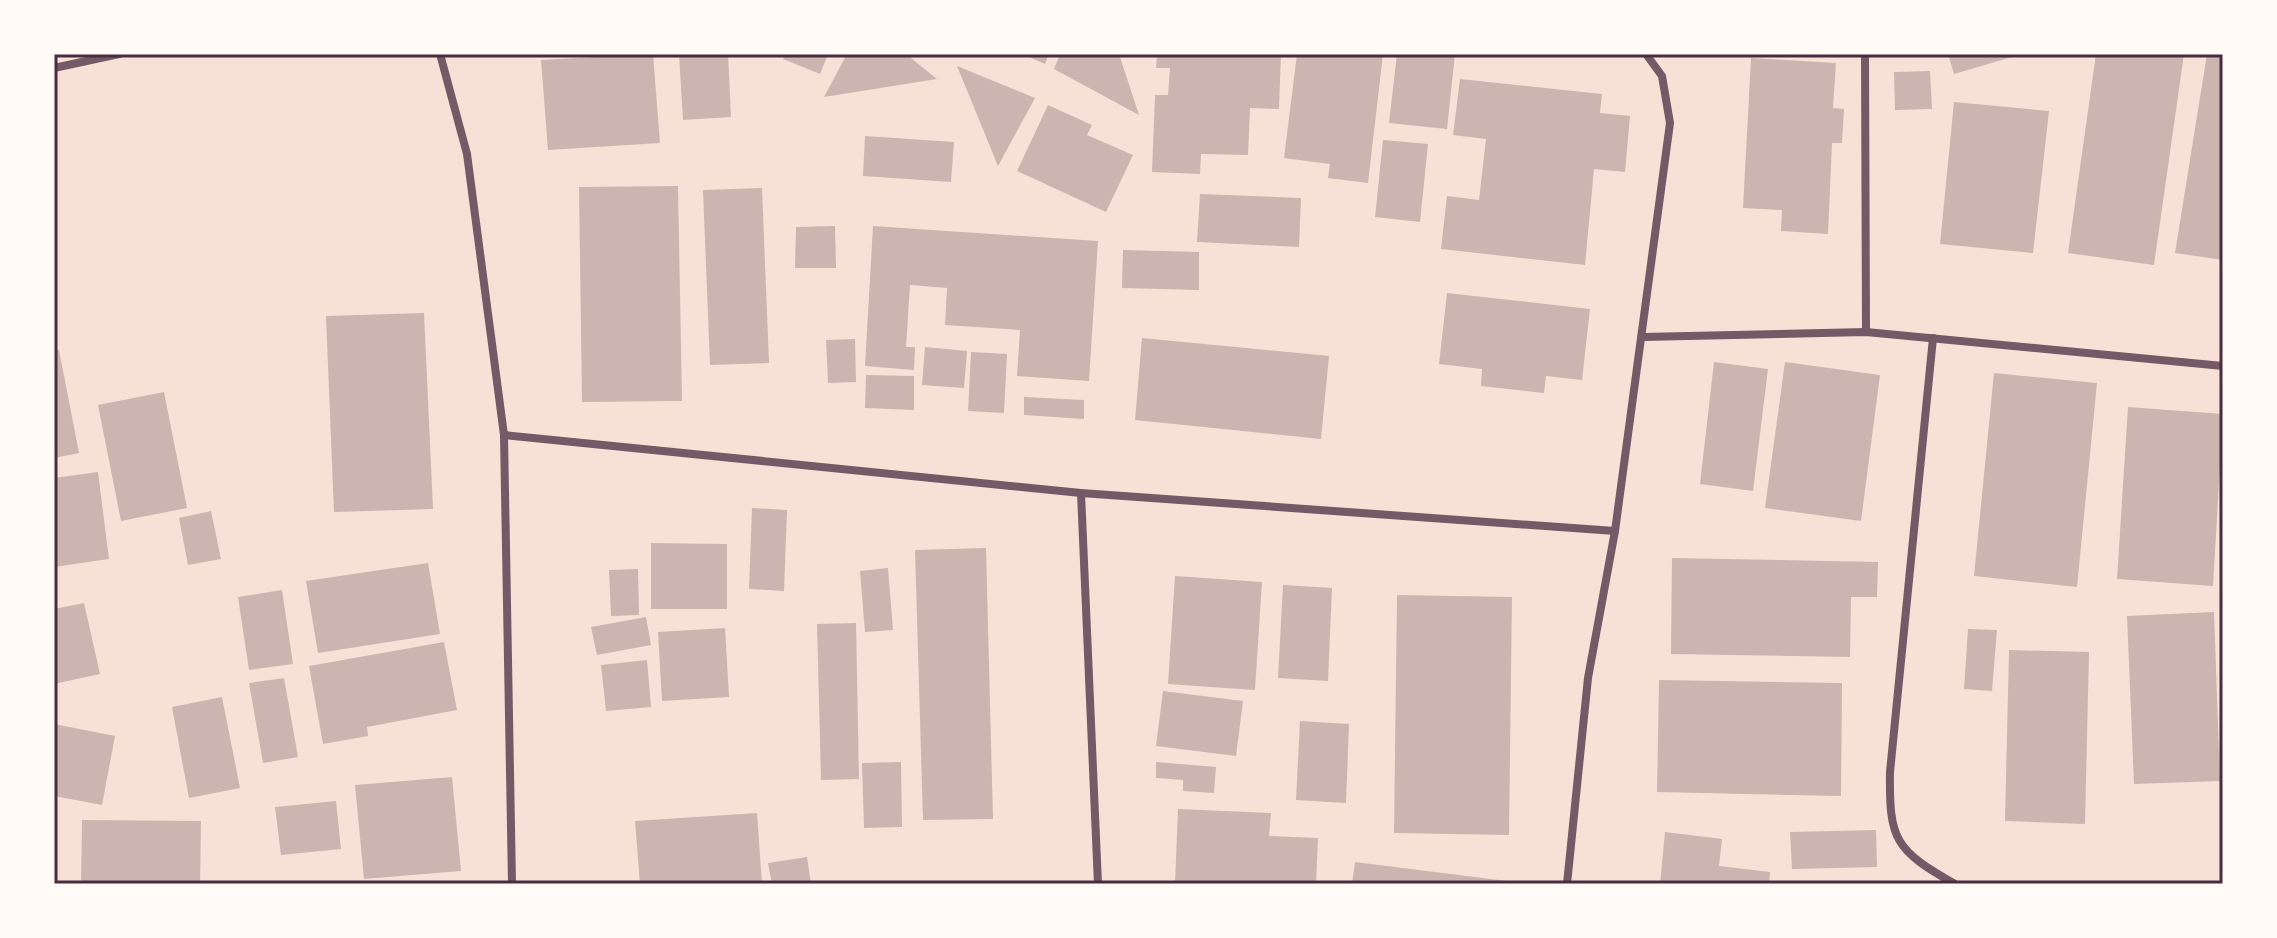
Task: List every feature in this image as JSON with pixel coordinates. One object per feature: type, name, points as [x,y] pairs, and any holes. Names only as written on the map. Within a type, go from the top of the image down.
[{"type":"street","points":[[54,68],[119,54]]},
{"type":"street","points":[[440,54],[467,154],[504,435],[512,884]]},
{"type":"street","points":[[1567,884],[1588,678],[1615,531],[1670,123],[1662,76],[1646,54]]},
{"type":"street","points":[[1865,54],[1866,332]]},
{"type":"street","points":[[1642,337],[1866,332],[2223,366]]},
{"type":"street","points":[[1933,338],[1890,772],[1889,818],[1900,845],[1921,865],[1955,884]]},
{"type":"street","points":[[504,435],[1081,493],[1615,531]]},
{"type":"street","points":[[1081,493],[1098,884]]},
{"type":"building","points":[[653,54],[660,143],[548,150],[541,60]]},
{"type":"building","points":[[679,54],[728,54],[731,117],[683,120]]},
{"type":"building","points":[[785,54],[828,54],[820,74],[783,59]]},
{"type":"building","points":[[847,54],[906,54],[937,79],[824,97]]},
{"type":"building","points":[[1022,54],[1049,54],[1045,64]]},
{"type":"building","points":[[1060,54],[1119,54],[1139,115],[1054,69]]},
{"type":"building","points":[[1157,54],[1281,54],[1279,109],[1250,108],[1248,155],[1201,154],[1200,174],[1152,172],[1155,95],[1168,95],[1170,68],[1156,68]]},
{"type":"building","points":[[1297,54],[1383,54],[1368,183],[1328,178],[1330,164],[1284,158]]},
{"type":"building","points":[[1397,54],[1455,54],[1447,129],[1389,123]]},
{"type":"building","points":[[1948,54],[2019,54],[2019,55],[1954,74]]},
{"type":"building","points":[[2096,54],[2184,54],[2154,265],[2068,253]]},
{"type":"building","points":[[2207,54],[2223,55],[2223,260],[2175,253]]},
{"type":"building","points":[[1751,58],[1836,63],[1833,108],[1844,109],[1842,143],[1832,143],[1828,234],[1781,231],[1782,210],[1743,208]]},
{"type":"building","points":[[957,66],[1035,98],[998,166]]},
{"type":"building","points":[[1930,71],[1932,109],[1895,110],[1894,72]]},
{"type":"building","points":[[1460,79],[1602,94],[1600,113],[1630,116],[1625,172],[1594,169],[1585,265],[1441,249],[1447,196],[1479,200],[1486,139],[1453,135]]},
{"type":"building","points":[[1954,102],[2049,111],[2033,253],[1940,244]]},
{"type":"building","points":[[1048,105],[1092,125],[1087,135],[1133,155],[1106,212],[1017,171]]},
{"type":"building","points":[[865,136],[954,142],[951,182],[863,176]]},
{"type":"building","points":[[1383,140],[1428,144],[1420,222],[1375,217]]},
{"type":"building","points":[[678,186],[682,401],[582,402],[579,187]]},
{"type":"building","points":[[762,188],[769,363],[710,365],[703,190]]},
{"type":"building","points":[[1200,194],[1301,198],[1299,247],[1197,242]]},
{"type":"building","points":[[835,226],[836,268],[795,268],[796,227]]},
{"type":"building","points":[[873,226],[1098,241],[1089,381],[1017,376],[1020,330],[945,325],[947,288],[910,285],[906,347],[915,347],[914,370],[865,366]]},
{"type":"building","points":[[1123,250],[1199,252],[1199,290],[1122,288]]},
{"type":"building","points":[[1447,293],[1590,309],[1582,380],[1546,376],[1544,393],[1481,386],[1482,369],[1439,364]]},
{"type":"building","points":[[424,313],[433,509],[334,512],[326,316]]},
{"type":"building","points":[[1142,338],[1329,356],[1321,439],[1135,420]]},
{"type":"building","points":[[855,339],[856,382],[828,383],[826,340]]},
{"type":"building","points":[[925,347],[967,351],[964,388],[922,385]]},
{"type":"building","points":[[54,350],[59,350],[79,453],[54,458]]},
{"type":"building","points":[[971,352],[1007,354],[1004,413],[968,411]]},
{"type":"building","points":[[1714,362],[1768,369],[1753,491],[1700,484]]},
{"type":"building","points":[[1785,362],[1880,375],[1861,521],[1765,508]]},
{"type":"building","points":[[1994,373],[2097,383],[2077,587],[1974,576]]},
{"type":"building","points":[[866,375],[914,376],[914,410],[865,408]]},
{"type":"building","points":[[164,392],[187,508],[121,521],[98,405]]},
{"type":"building","points":[[1024,397],[1084,400],[1084,419],[1024,415]]},
{"type":"building","points":[[2128,407],[2223,414],[2213,586],[2117,579]]},
{"type":"building","points":[[98,472],[109,559],[54,567],[54,478]]},
{"type":"building","points":[[752,508],[787,510],[784,591],[749,589]]},
{"type":"building","points":[[211,511],[221,559],[188,565],[179,518]]},
{"type":"building","points":[[651,543],[727,544],[727,609],[651,609]]},
{"type":"building","points":[[986,548],[993,819],[923,820],[915,550]]},
{"type":"building","points":[[1672,558],[1878,562],[1877,597],[1851,597],[1850,657],[1671,654]]},
{"type":"building","points":[[428,563],[440,634],[318,653],[306,581]]},
{"type":"building","points":[[888,568],[893,630],[865,632],[860,571]]},
{"type":"building","points":[[638,569],[639,615],[611,616],[609,570]]},
{"type":"building","points":[[1175,576],[1262,582],[1255,690],[1168,684]]},
{"type":"building","points":[[1283,585],[1332,588],[1328,681],[1278,678]]},
{"type":"building","points":[[282,590],[293,664],[249,670],[238,597]]},
{"type":"building","points":[[1397,595],[1512,597],[1509,835],[1394,833]]},
{"type":"building","points":[[84,603],[100,674],[54,684],[54,609]]},
{"type":"building","points":[[2214,612],[2220,781],[2134,784],[2127,616]]},
{"type":"building","points":[[646,617],[651,645],[597,655],[591,627]]},
{"type":"building","points":[[856,623],[859,779],[821,780],[817,624]]},
{"type":"building","points":[[725,628],[729,697],[662,701],[658,632]]},
{"type":"building","points":[[1968,629],[1997,630],[1992,691],[1964,689]]},
{"type":"building","points":[[444,642],[457,710],[367,727],[368,736],[323,744],[309,666]]},
{"type":"building","points":[[2009,650],[2089,652],[2085,824],[2005,821]]},
{"type":"building","points":[[647,660],[651,707],[606,711],[601,665]]},
{"type":"building","points":[[284,678],[298,757],[263,763],[249,683]]},
{"type":"building","points":[[1659,680],[1842,683],[1841,796],[1657,792]]},
{"type":"building","points":[[1163,691],[1243,701],[1236,756],[1156,746]]},
{"type":"building","points":[[222,697],[240,788],[189,798],[172,707]]},
{"type":"building","points":[[1300,721],[1349,724],[1346,803],[1296,800]]},
{"type":"building","points":[[54,724],[115,736],[102,805],[54,796]]},
{"type":"building","points":[[901,762],[902,827],[864,828],[862,763]]},
{"type":"building","points":[[1156,762],[1216,767],[1214,793],[1183,791],[1183,780],[1156,778]]},
{"type":"building","points":[[452,777],[461,871],[364,879],[355,785]]},
{"type":"building","points":[[336,801],[341,849],[281,855],[275,807]]},
{"type":"building","points":[[1178,809],[1271,813],[1269,836],[1318,838],[1316,884],[1175,884]]},
{"type":"building","points":[[757,813],[762,884],[640,884],[635,821]]},
{"type":"building","points":[[82,820],[201,821],[200,884],[81,884]]},
{"type":"building","points":[[1876,830],[1877,867],[1792,869],[1790,832]]},
{"type":"building","points":[[1665,832],[1722,839],[1719,866],[1770,872],[1769,884],[1660,884]]},
{"type":"building","points":[[807,857],[811,884],[772,884],[768,863]]},
{"type":"building","points":[[1355,862],[1515,882],[1352,884]]}]
